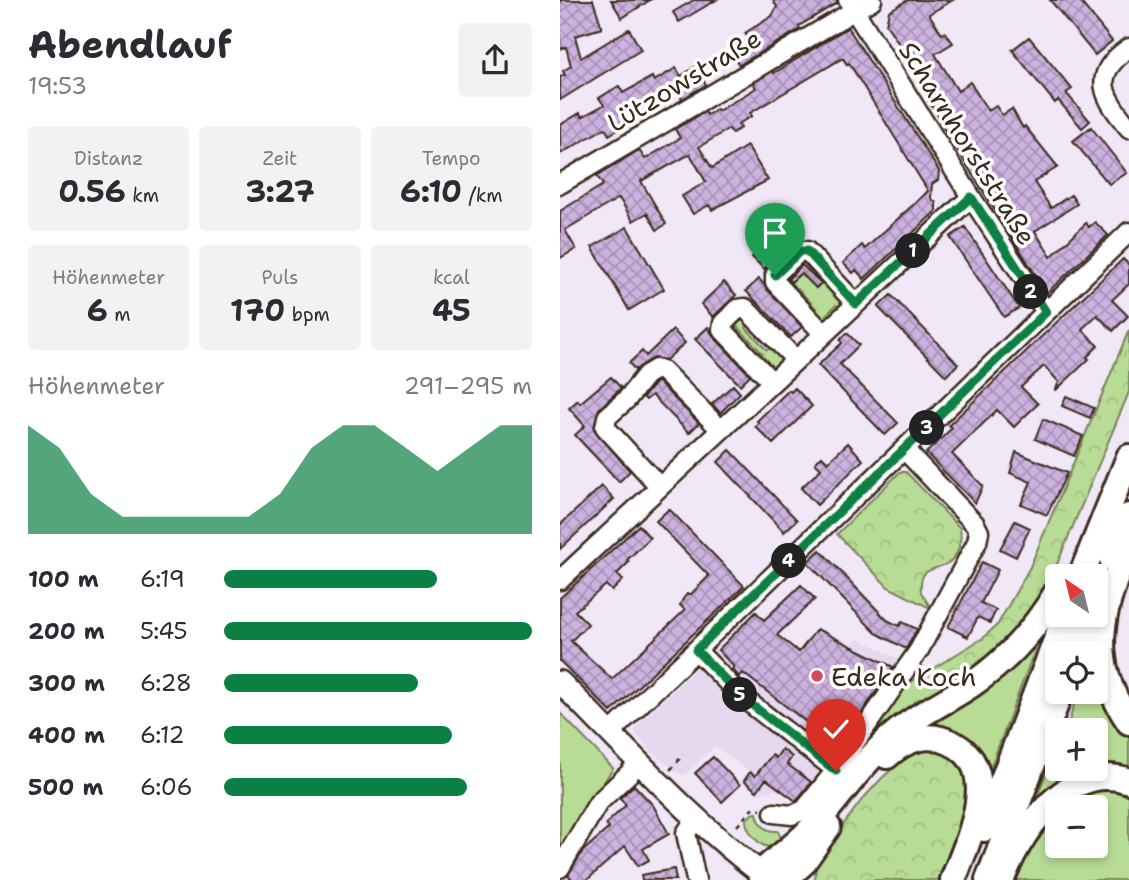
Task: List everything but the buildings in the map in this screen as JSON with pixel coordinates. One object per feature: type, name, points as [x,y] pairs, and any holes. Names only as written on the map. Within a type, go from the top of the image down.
[{"type":"highway","points":[[1071,564],[1101,493],[1126,465]]},
{"type":"highway","points":[[1086,564],[1126,465]]},
{"type":"highway","points":[[1108,571],[1129,516]]},
{"type":"highway","points":[[1129,544],[1105,612],[1101,647],[1106,680],[1129,722]]},
{"type":"highway","points":[[761,878],[807,833],[888,740],[917,717],[970,685],[1002,661],[1033,628],[1045,610]]},
{"type":"highway","points":[[964,880],[1061,627]]},
{"type":"highway","points":[[988,880],[1056,704]]},
{"type":"highway","points":[[784,880],[802,864],[823,833],[878,765],[893,750],[906,742],[923,737],[936,738],[959,747],[978,774],[978,805],[953,880]]},
{"type":"highway","points":[[1002,880],[1031,828],[1065,790],[1081,781],[1099,776],[1118,777],[1129,781]]},
{"type":"main road","points":[[560,682],[639,764],[761,878]]},
{"type":"street","name":"Lützowstraße","points":[[560,184],[851,5],[872,0]]},
{"type":"street","name":"Scharnhorststraße","points":[[851,5],[1046,312]]},
{"type":"street","points":[[1129,48],[1107,71],[1104,90],[1113,109],[1129,128]]},
{"type":"street","points":[[560,580],[971,197]]},
{"type":"street","points":[[610,733],[1129,232]]},
{"type":"street","points":[[824,334],[775,282],[775,275],[800,251],[807,251],[856,304]]},
{"type":"street","points":[[772,382],[722,330],[723,323],[738,309],[745,308],[796,360]]},
{"type":"street","points":[[660,487],[605,427],[607,417],[627,399],[646,375],[656,369],[663,371],[721,430]]},
{"type":"street","points":[[774,813],[792,815],[804,810],[836,771],[919,650],[979,537],[971,519],[904,449]]},
{"type":"street","points":[[696,650],[742,697],[836,771]]},
{"type":"street","points":[[560,868],[598,803],[639,764]]},
{"type":"street","points":[[696,880],[686,833],[697,817]]},
{"type":"path","points":[[666,774],[682,754]]},
{"type":"path","points":[[737,826],[752,808],[774,813]]},
{"type":"shaded area","points":[[755,612],[799,652],[850,646],[858,638],[899,659],[823,768],[796,801],[785,793],[773,790],[757,794],[741,781],[748,771],[715,746],[684,776],[653,754],[635,733],[635,727]]},
{"type":"green space","points":[[801,273],[816,288],[825,280],[846,303],[840,308],[836,305],[826,315],[829,318],[824,323],[812,316],[817,309],[797,288],[790,293],[782,275],[790,283]]},
{"type":"green space","points":[[741,314],[753,321],[746,328],[767,350],[773,346],[785,359],[771,372],[758,359],[763,354],[732,321]]},
{"type":"green space","points":[[1129,330],[1129,392],[1057,564],[1045,564],[1045,587],[1040,596],[1023,622],[1002,644],[844,768],[901,688],[983,638],[998,624],[1030,567]]},
{"type":"green space","points":[[900,472],[906,472],[960,528],[961,538],[955,556],[948,563],[928,571],[922,577],[921,592],[928,607],[888,587],[837,534]]},
{"type":"green space","points":[[1043,628],[988,774],[909,730]]},
{"type":"green space","points":[[1108,684],[1129,730],[1129,777],[1082,795],[1045,795],[1045,809],[1030,815],[1045,776],[1045,781],[1108,781],[1108,718],[1070,718],[1074,704],[1108,704]]},
{"type":"green space","points":[[560,713],[613,768],[560,850]]},
{"type":"green space","points":[[920,750],[948,756],[960,767],[972,793],[938,880],[815,880],[816,861],[861,801],[902,760]]},
{"type":"green space","points":[[1092,787],[1129,792],[1129,880],[1013,880],[1024,856],[1045,825],[1045,858],[1108,858],[1108,795],[1079,795]]},
{"type":"green space","points":[[757,813],[763,826],[778,831],[782,841],[770,847],[754,837],[746,820]]},
{"type":"place","name":"Edeka Koch","points":[[817,676]]},
{"type":"route","points":[[775,275],[800,251],[807,251],[856,304],[971,197],[1046,312],[696,650],[742,697],[836,771]]}]
